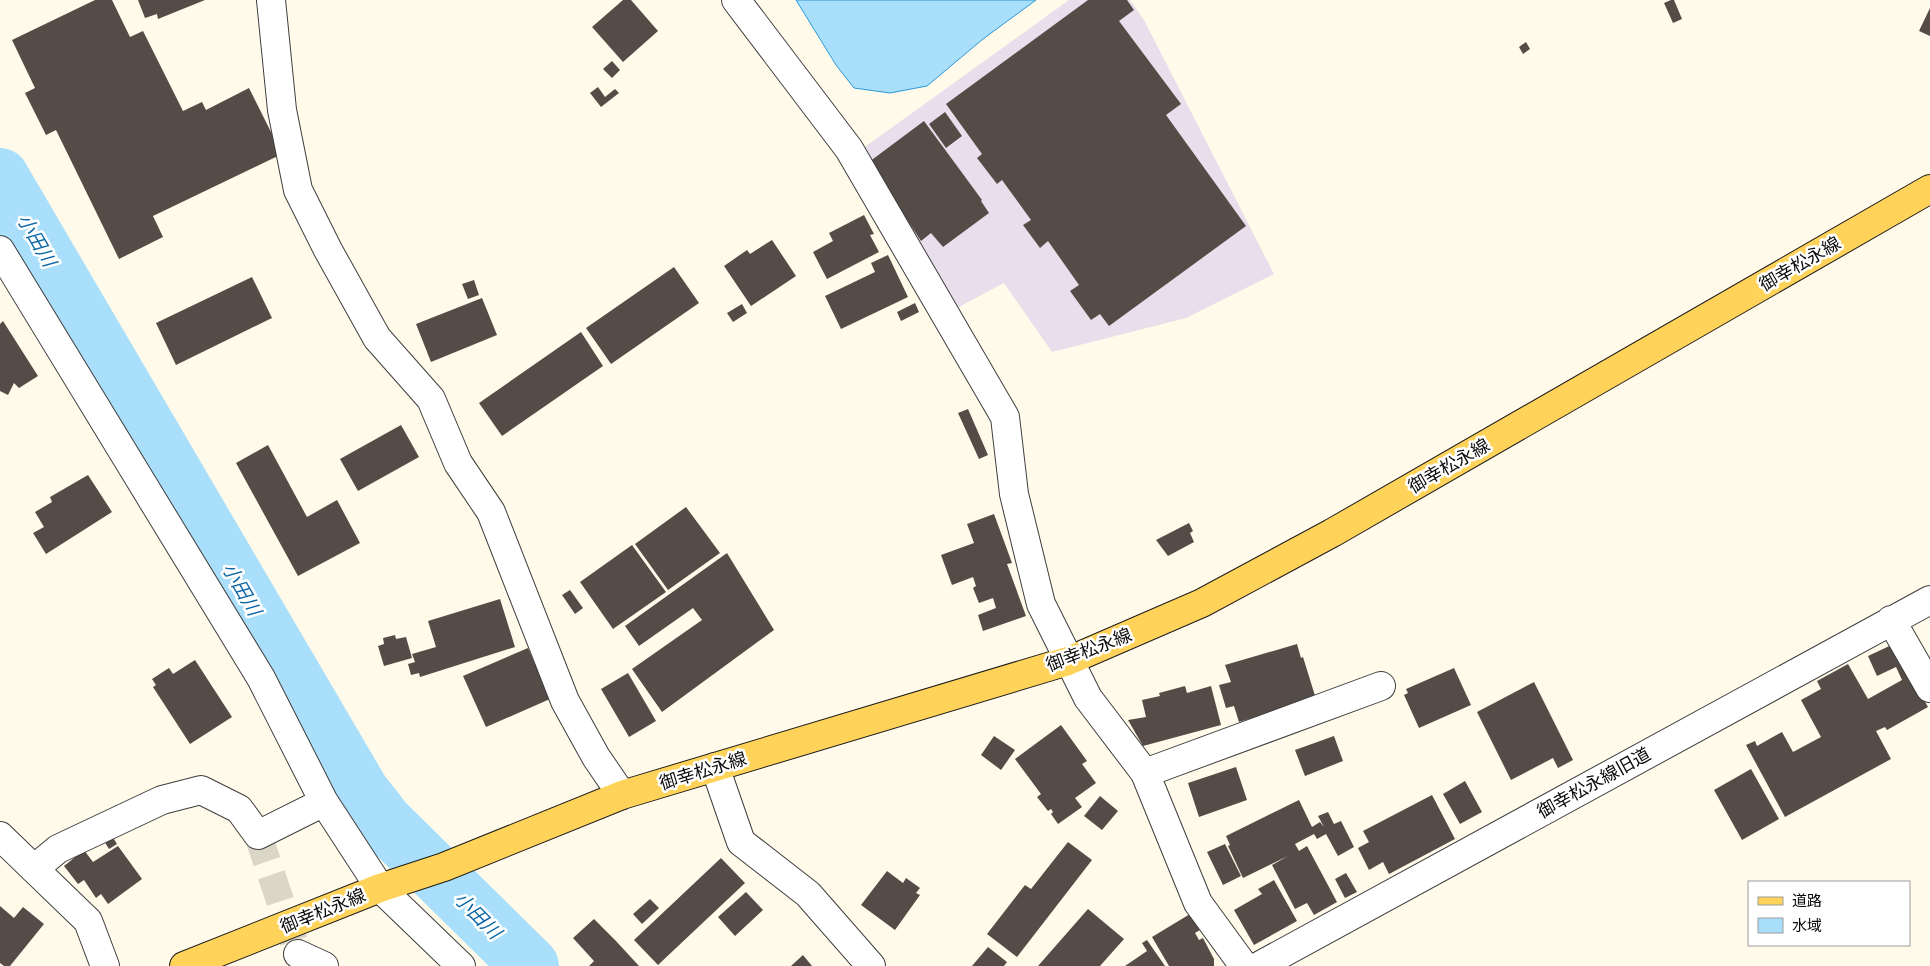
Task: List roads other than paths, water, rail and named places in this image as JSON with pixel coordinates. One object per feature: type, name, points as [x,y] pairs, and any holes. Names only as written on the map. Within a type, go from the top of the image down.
[{"type":"main road","name":"御幸松永線","points":[[184,966],[622,795],[1068,661],[1202,603],[1332,533],[1930,189]]},
{"type":"street","points":[[271,0],[282,110],[298,190],[328,250],[377,338],[431,399],[458,463],[491,512],[565,701],[596,756],[622,795]]},
{"type":"street","points":[[736,0],[848,149]]},
{"type":"street","points":[[760,0],[760,4],[848,149],[1005,417],[1014,494],[1041,604],[1088,698],[1145,773],[1198,903],[1244,966]]},
{"type":"street","points":[[0,250],[261,678],[324,802],[390,884],[460,966]]},
{"type":"street","name":"御幸松永線旧道","points":[[1259,966],[1930,600]]},
{"type":"street","points":[[1891,620],[1930,688]]},
{"type":"street","points":[[1145,773],[1381,686]]},
{"type":"street","points":[[715,767],[741,842],[808,894],[871,966]]},
{"type":"street","points":[[34,869],[58,849],[162,800],[201,790],[238,808],[258,835],[324,802]]},
{"type":"street","points":[[0,836],[88,921],[105,966]]},
{"type":"street","points":[[298,954],[324,966]]},
{"type":"water","points":[[796,0],[1036,0],[983,39],[927,86],[890,93],[854,88],[836,65]]},
{"type":"waterway","name":"小田川","points":[[0,177],[360,791],[385,823],[530,966]]},
{"type":"tunnel","points":[[258,835],[298,954]]}]
